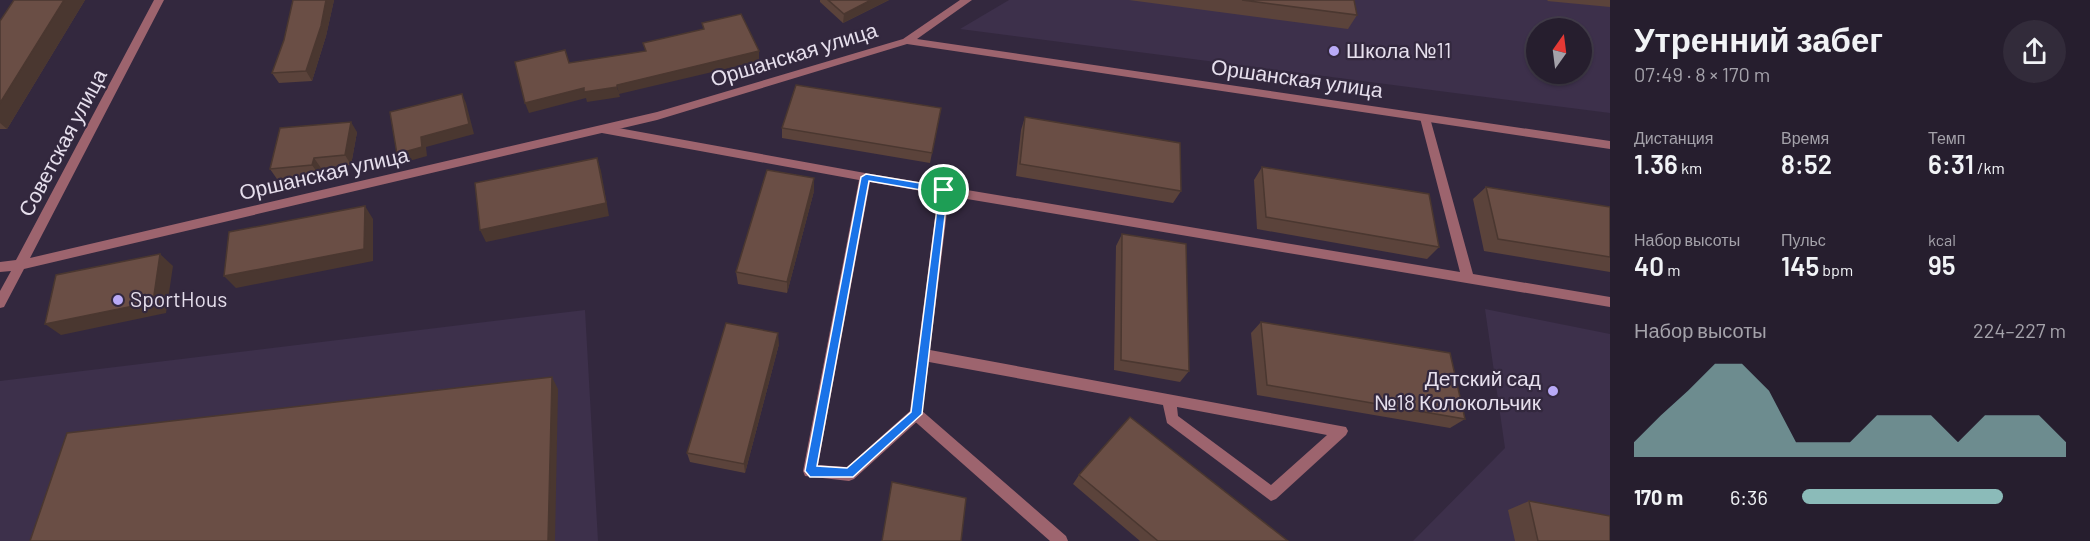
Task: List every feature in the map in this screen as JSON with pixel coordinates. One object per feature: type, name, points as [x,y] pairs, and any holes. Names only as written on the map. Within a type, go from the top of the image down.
[{"type":"street","name":"Советская улица","points":[[0,303],[159,0]]},
{"type":"street","points":[[907,41],[967,0]]},
{"type":"street","name":"Оршанская улица","points":[[0,267],[21,265],[657,116],[907,41],[1610,145]]},
{"type":"street","points":[[1425,118],[1468,278]]},
{"type":"street","points":[[602,129],[866,177],[1610,302]]},
{"type":"street","points":[[866,177],[810,471],[849,474],[916,414],[944,190]]},
{"type":"street","points":[[924,355],[1341,431],[1271,494],[1172,418],[1169,400]]},
{"type":"street","points":[[916,414],[1061,541]]},
{"type":"shaded area","name":"Школа №11","points":[[1009,0],[1610,0],[1610,113],[960,29]]},
{"type":"shaded area","name":"Детский сад №18 Колокольчик","points":[[1485,309],[1610,334],[1610,541],[1413,541],[1505,448]]},
{"type":"shaded area","points":[[585,310],[598,541],[0,541],[0,381]]},
{"type":"building","points":[[14,0],[64,0],[0,103],[0,21]]},
{"type":"building","points":[[293,0],[326,0],[321,26],[306,71],[272,73],[284,40]]},
{"type":"building","points":[[828,0],[871,0],[844,14]]},
{"type":"building","points":[[1242,0],[1354,0],[1357,15]]},
{"type":"building","points":[[741,14],[759,51],[617,85],[617,87],[584,92],[584,88],[525,103],[515,62],[565,50],[569,63],[646,51],[643,43],[704,29],[702,23]]},
{"type":"building","points":[[796,85],[941,108],[932,153],[782,128]]},
{"type":"building","points":[[462,94],[469,124],[421,137],[422,147],[397,154],[390,112]]},
{"type":"building","points":[[1025,117],[1180,143],[1181,191],[1020,164]]},
{"type":"building","points":[[351,122],[345,155],[314,158],[312,165],[270,169],[280,128]]},
{"type":"building","points":[[597,158],[606,203],[480,230],[475,183]]},
{"type":"building","points":[[1262,167],[1429,194],[1439,247],[1266,217]]},
{"type":"building","points":[[767,170],[814,178],[787,282],[736,272]]},
{"type":"building","points":[[1486,187],[1610,207],[1610,257],[1498,239]]},
{"type":"building","points":[[365,206],[364,249],[224,276],[229,232]]},
{"type":"building","points":[[1122,234],[1186,244],[1189,371],[1121,360]]},
{"type":"building","points":[[160,254],[153,302],[45,324],[56,275]]},
{"type":"building","points":[[1261,322],[1450,353],[1465,419],[1267,385]]},
{"type":"building","points":[[726,323],[778,333],[744,464],[687,453]]},
{"type":"building","points":[[552,377],[548,541],[30,541],[67,433]]},
{"type":"building","points":[[1130,417],[1288,541],[1158,541],[1079,475]]},
{"type":"building","points":[[892,482],[966,498],[961,541],[882,541]]},
{"type":"building","points":[[1529,501],[1610,516],[1610,541],[1538,541]]},
{"type":"place","name":"Школа №11","points":[[1334,51]]},
{"type":"place","name":"SportHous","points":[[118,300]]},
{"type":"place","name":"Детский сад №18 Колокольчик","points":[[1553,391]]},
{"type":"route","points":[[866,177],[944,190],[916,414],[849,474],[810,471],[866,177]]}]
